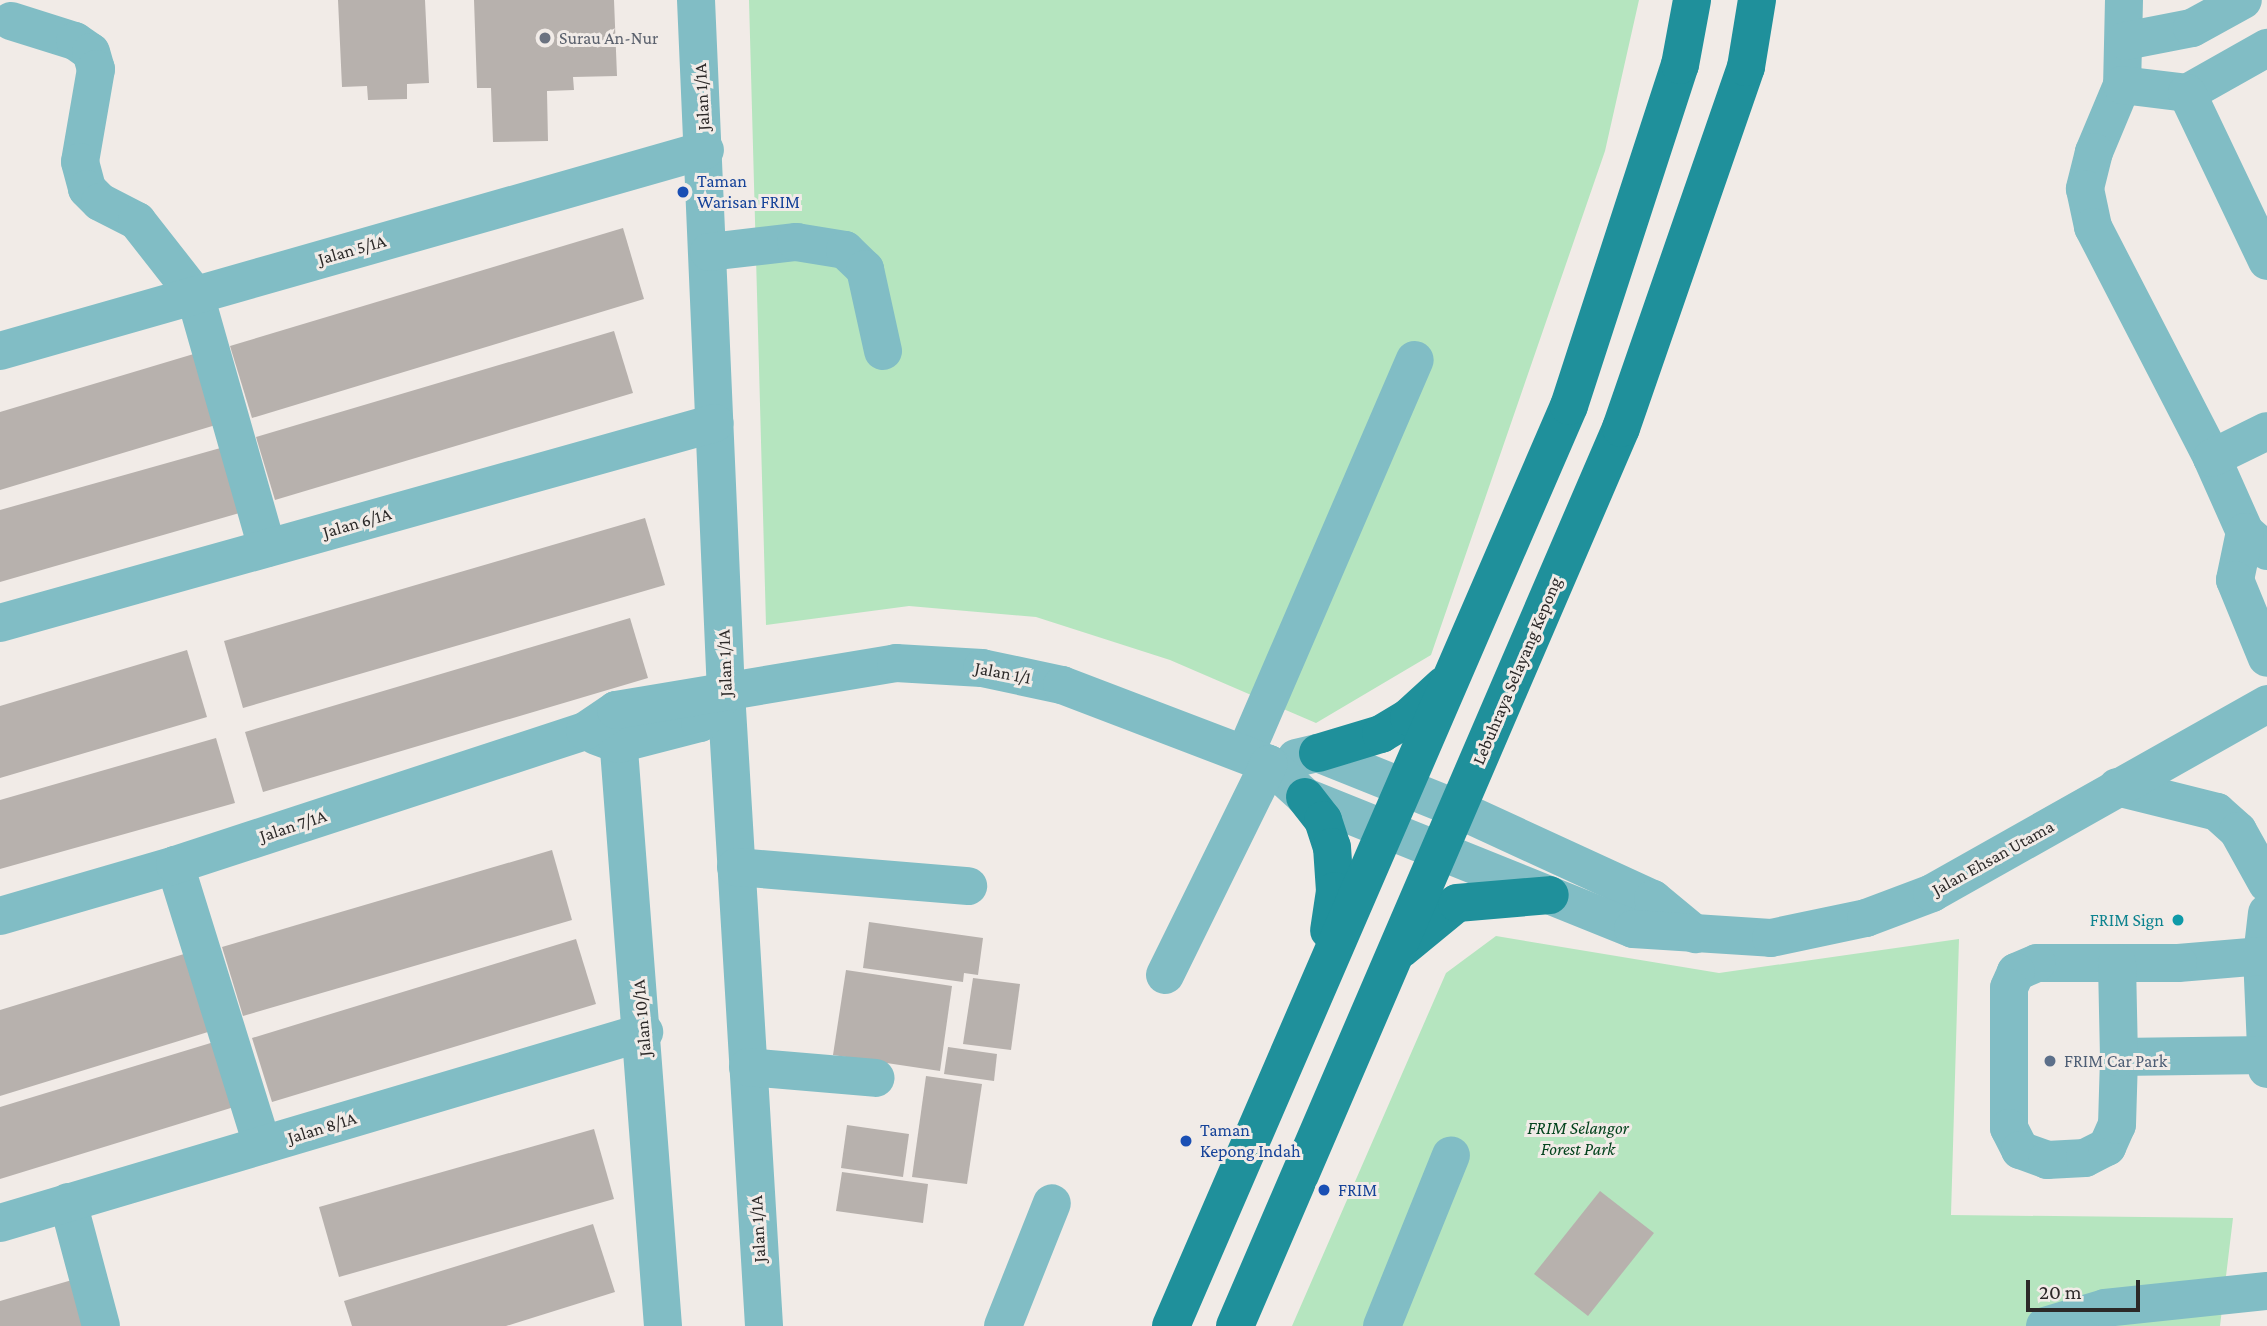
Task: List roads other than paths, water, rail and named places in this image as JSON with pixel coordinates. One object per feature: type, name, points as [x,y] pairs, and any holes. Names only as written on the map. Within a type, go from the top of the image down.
[{"type":"main road","points":[[1171,1326],[1569,406],[1680,65],[1692,0]]},
{"type":"main road","name":"Lebuhraya Selayang Kepong","points":[[1235,1326],[1621,428],[1745,67],[1757,0]]},
{"type":"main road","points":[[1318,753],[1381,734],[1417,710],[1455,672]]},
{"type":"main road","points":[[1306,797],[1323,820],[1336,868],[1322,978]]},
{"type":"main road","points":[[1394,955],[1457,903],[1550,895]]},
{"type":"street","name":"Jalan 1/1A","points":[[696,0],[705,150],[726,692],[764,1326]]},
{"type":"street","points":[[2124,0],[2122,85],[2094,152],[2085,189],[2093,227],[2256,541],[2235,580],[2267,658]]},
{"type":"street","points":[[2125,41],[2192,28],[2243,0]]},
{"type":"street","points":[[11,22],[75,41],[91,52],[96,69],[80,162],[87,189],[100,202],[137,221],[195,295],[268,548]]},
{"type":"street","points":[[2122,85],[2187,93],[2267,48]]},
{"type":"street","points":[[2187,93],[2267,261]]},
{"type":"street","name":"Jalan 5/1A","points":[[0,351],[705,150]]},
{"type":"street","points":[[709,252],[796,242],[845,250],[865,269],[883,351]]},
{"type":"street","points":[[1165,975],[1257,759],[1415,359]]},
{"type":"street","name":"Jalan 6/1A","points":[[0,623],[715,423]]},
{"type":"street","points":[[2212,458],[2267,431]]},
{"type":"street","name":"Jalan 1/1","points":[[726,692],[862,667],[960,666],[1062,685],[1257,759],[1306,797],[1439,850]]},
{"type":"street","name":"Jalan 7/1A","points":[[0,916],[176,864],[606,728],[700,723],[726,692]]},
{"type":"street","name":"Jalan Ehsan Utama","points":[[1439,850],[1633,929],[1771,938],[1866,918],[1932,893],[2267,704]]},
{"type":"street","name":"Jalan 10/1A","points":[[606,728],[644,1032],[663,1326]]},
{"type":"street","points":[[1257,759],[1318,753],[1457,809],[1653,900],[1695,934]]},
{"type":"street","points":[[2117,788],[2217,812],[2238,831],[2267,883]]},
{"type":"street","points":[[176,864],[262,1145]]},
{"type":"street","points":[[736,867],[968,886]]},
{"type":"street","points":[[2119,1057],[2266,1060],[2262,956],[2267,913]]},
{"type":"street","points":[[2117,963],[2117,1125],[2107,1147],[2085,1158],[2047,1160],[2020,1150],[2009,1128],[2009,989],[2016,972],[2037,963],[2117,963],[2262,956]]},
{"type":"street","name":"Jalan 8/1A","points":[[0,1223],[644,1032]]},
{"type":"street","points":[[748,1067],[876,1078]]},
{"type":"street","points":[[1382,1326],[1451,1155]]},
{"type":"street","points":[[68,1202],[101,1326]]},
{"type":"street","points":[[1003,1326],[1052,1203]]},
{"type":"street","points":[[2045,1326],[2105,1308],[2267,1291]]},
{"type":"place","name":"Surau An-Nur","points":[[545,38]]},
{"type":"place","name":"Taman Warisan FRIM","points":[[683,192]]},
{"type":"place","name":"FRIM Sign","points":[[2178,920]]},
{"type":"place","name":"FRIM Car Park","points":[[2050,1061]]},
{"type":"place","name":"Taman Kepong Indah","points":[[1186,1141]]},
{"type":"place","name":"FRIM","points":[[1324,1190]]},
{"type":"park label","name":"FRIM Selangor Forest Park","points":[[1578,1139]]}]
